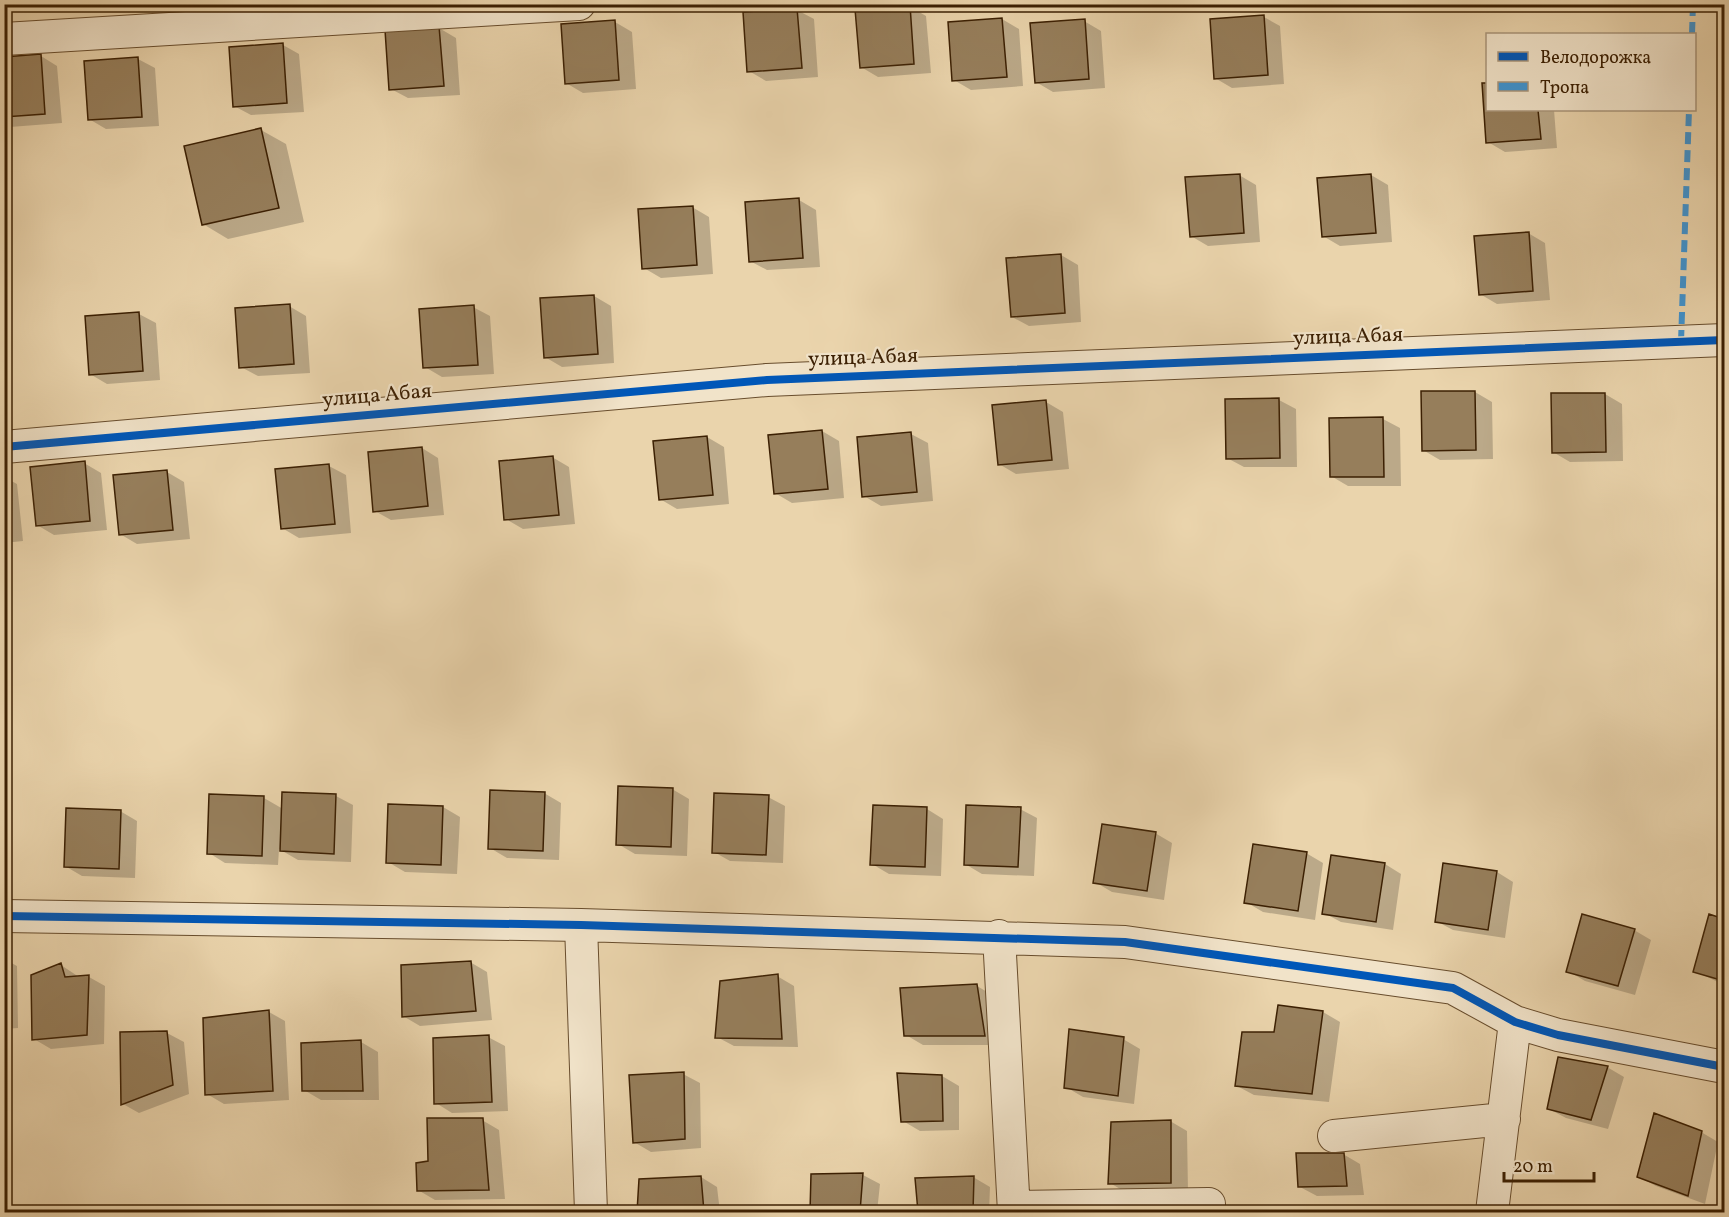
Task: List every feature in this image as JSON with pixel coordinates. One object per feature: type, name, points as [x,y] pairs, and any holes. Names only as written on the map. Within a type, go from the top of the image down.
[{"type":"street","points":[[4,39],[579,4]]},
{"type":"street","name":"улица Абая","points":[[4,447],[767,380],[1725,340]]},
{"type":"street","points":[[4,916],[581,925],[999,936],[1125,942],[1453,988],[1515,1022],[1558,1035],[1725,1066]]},
{"type":"street","points":[[581,925],[591,1212]]},
{"type":"street","points":[[999,936],[1014,1210],[1209,1204]]},
{"type":"street","points":[[1492,1212],[1515,1022]]},
{"type":"street","points":[[1334,1136],[1503,1119]]},
{"type":"building","points":[[910,5],[914,64],[860,68],[855,9]]},
{"type":"building","points":[[797,8],[802,68],[747,72],[743,12]]},
{"type":"building","points":[[1264,15],[1268,75],[1214,79],[1210,19]]},
{"type":"building","points":[[1002,18],[1007,77],[952,81],[948,22]]},
{"type":"building","points":[[1085,19],[1089,79],[1035,83],[1030,23]]},
{"type":"building","points":[[615,20],[619,80],[565,84],[561,24]]},
{"type":"building","points":[[439,26],[444,86],[389,90],[385,30]]},
{"type":"building","points":[[283,43],[287,103],[233,107],[229,47]]},
{"type":"building","points":[[41,54],[45,114],[4,117],[4,57]]},
{"type":"building","points":[[138,57],[142,117],[88,120],[84,61]]},
{"type":"building","points":[[1482,83],[1486,83],[1486,111],[1538,111],[1541,139],[1486,143]]},
{"type":"building","points":[[261,128],[279,208],[202,225],[184,146]]},
{"type":"building","points":[[1240,174],[1244,233],[1190,237],[1185,177]]},
{"type":"building","points":[[1371,174],[1376,233],[1322,237],[1317,178]]},
{"type":"building","points":[[799,198],[803,258],[749,262],[745,202]]},
{"type":"building","points":[[693,206],[697,265],[642,269],[638,209]]},
{"type":"building","points":[[1529,232],[1533,291],[1479,295],[1474,236]]},
{"type":"building","points":[[1061,254],[1065,313],[1011,317],[1006,258]]},
{"type":"building","points":[[594,295],[598,354],[544,358],[540,298]]},
{"type":"building","points":[[290,304],[294,364],[239,368],[235,308]]},
{"type":"building","points":[[474,305],[478,365],[423,368],[419,309]]},
{"type":"building","points":[[139,312],[143,371],[89,375],[85,316]]},
{"type":"building","points":[[1421,391],[1475,391],[1476,450],[1422,451]]},
{"type":"building","points":[[1551,393],[1605,393],[1606,452],[1552,453]]},
{"type":"building","points":[[1279,398],[1280,458],[1226,459],[1225,399]]},
{"type":"building","points":[[1046,400],[1052,460],[998,465],[992,405]]},
{"type":"building","points":[[1383,417],[1384,477],[1330,477],[1329,418]]},
{"type":"building","points":[[822,430],[828,489],[774,494],[768,435]]},
{"type":"building","points":[[911,432],[917,492],[862,497],[857,437]]},
{"type":"building","points":[[707,436],[713,495],[659,500],[653,441]]},
{"type":"building","points":[[422,447],[428,506],[373,512],[368,452]]},
{"type":"building","points":[[553,456],[559,515],[504,520],[499,461]]},
{"type":"building","points":[[85,461],[90,521],[36,526],[30,467]]},
{"type":"building","points":[[329,464],[335,524],[281,529],[275,469]]},
{"type":"building","points":[[167,470],[173,530],[119,535],[113,475]]},
{"type":"building","points":[[618,786],[673,788],[671,847],[616,845]]},
{"type":"building","points":[[490,790],[545,792],[543,851],[488,849]]},
{"type":"building","points":[[282,792],[336,794],[334,854],[280,851]]},
{"type":"building","points":[[714,793],[769,795],[766,855],[712,853]]},
{"type":"building","points":[[209,794],[264,796],[262,856],[207,854]]},
{"type":"building","points":[[388,804],[443,806],[441,865],[386,863]]},
{"type":"building","points":[[873,805],[927,807],[925,867],[870,865]]},
{"type":"building","points":[[966,805],[1021,807],[1018,867],[964,865]]},
{"type":"building","points":[[66,808],[121,810],[119,869],[64,867]]},
{"type":"building","points":[[1102,824],[1156,832],[1147,891],[1093,883]]},
{"type":"building","points":[[1253,844],[1307,852],[1298,911],[1244,903]]},
{"type":"building","points":[[1331,855],[1385,863],[1376,922],[1322,914]]},
{"type":"building","points":[[1443,863],[1497,871],[1488,930],[1435,922]]},
{"type":"building","points":[[1582,914],[1635,929],[1618,986],[1566,972]]},
{"type":"building","points":[[1709,914],[1724,919],[1724,981],[1693,972]]},
{"type":"building","points":[[471,961],[476,1011],[402,1017],[401,965]]},
{"type":"building","points":[[61,963],[65,977],[89,975],[87,1035],[32,1040],[31,975]]},
{"type":"building","points":[[778,974],[782,1039],[715,1038],[720,981]]},
{"type":"building","points":[[977,984],[985,1036],[904,1036],[900,988]]},
{"type":"building","points":[[1278,1005],[1323,1011],[1312,1094],[1235,1086],[1242,1032],[1274,1032]]},
{"type":"building","points":[[269,1010],[273,1091],[205,1095],[203,1018]]},
{"type":"building","points":[[1069,1029],[1124,1037],[1118,1096],[1064,1088]]},
{"type":"building","points":[[167,1031],[173,1085],[121,1105],[120,1032]]},
{"type":"building","points":[[489,1035],[492,1102],[434,1104],[433,1038]]},
{"type":"building","points":[[361,1040],[363,1091],[302,1091],[301,1043]]},
{"type":"building","points":[[1558,1057],[1608,1066],[1591,1120],[1547,1109]]},
{"type":"building","points":[[684,1072],[685,1139],[633,1143],[629,1075]]},
{"type":"building","points":[[897,1073],[942,1075],[943,1121],[901,1122]]},
{"type":"building","points":[[1654,1113],[1702,1131],[1688,1196],[1637,1177]]},
{"type":"building","points":[[427,1118],[483,1118],[489,1190],[417,1191],[416,1163],[428,1161]]},
{"type":"building","points":[[1171,1120],[1171,1183],[1108,1184],[1111,1122]]},
{"type":"building","points":[[1296,1153],[1344,1153],[1347,1186],[1298,1187]]},
{"type":"building","points":[[863,1173],[860,1212],[810,1212],[811,1174]]},
{"type":"building","points":[[701,1176],[704,1212],[637,1212],[639,1179]]},
{"type":"building","points":[[974,1176],[973,1212],[918,1212],[915,1178]]},
{"type":"building","points":[[498,1211],[498,1212],[447,1212]]},
{"type":"marked path","points":[[1692,33],[1693,4]]},
{"type":"marked path","points":[[1681,342],[1689,111]]},
{"type":"cycle path","points":[[4,447],[767,380],[1724,340]]},
{"type":"cycle path","points":[[4,916],[581,925],[1125,942],[1453,988],[1515,1022],[1558,1035],[1724,1067]]}]
